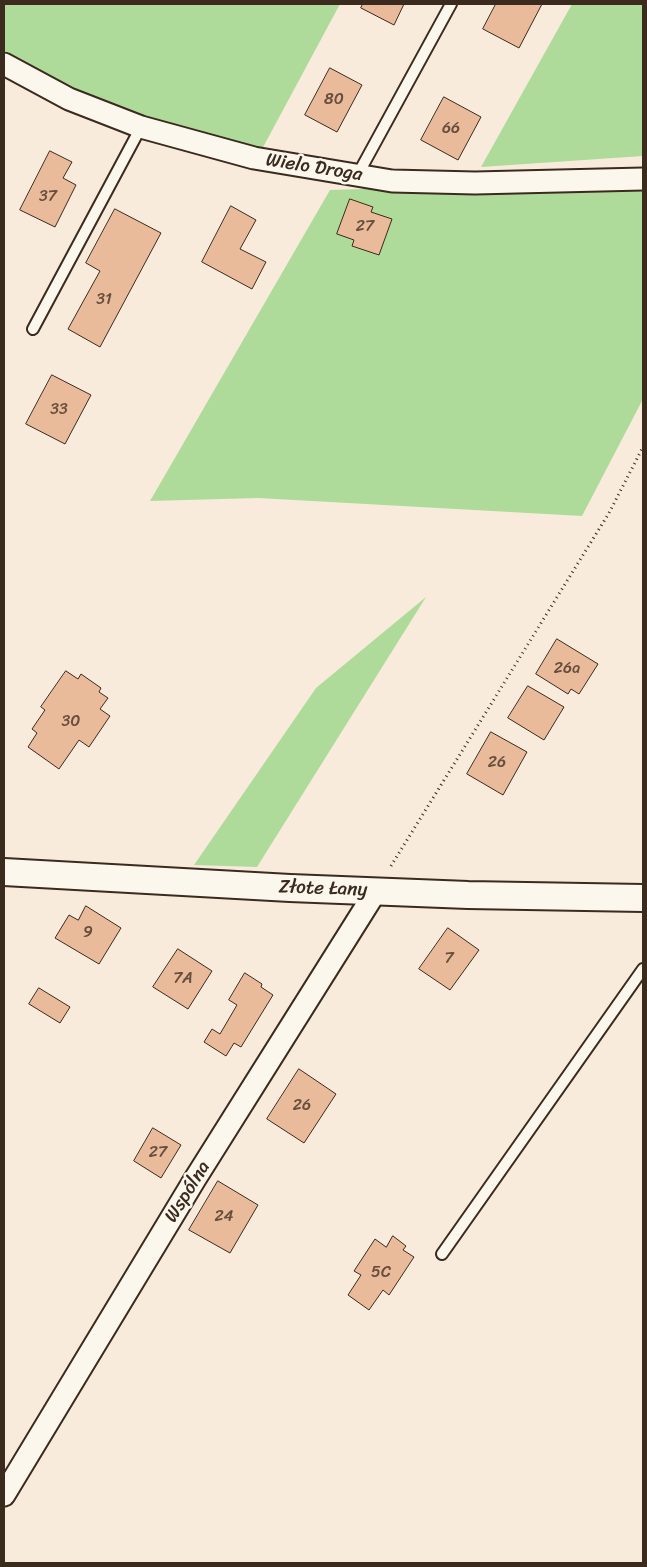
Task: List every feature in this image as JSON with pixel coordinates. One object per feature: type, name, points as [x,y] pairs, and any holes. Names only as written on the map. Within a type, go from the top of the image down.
[{"type":"street","name":"Wielo Droga","points":[[4,64],[69,99],[141,127],[254,158],[392,181],[474,183],[643,179]]},
{"type":"street","name":"Złote Łany","points":[[4,872],[290,888],[643,898]]},
{"type":"street","name":"Wspólna","points":[[4,1495],[190,1188],[376,891]]},
{"type":"lane","points":[[357,176],[451,4]]},
{"type":"lane","points":[[33,330],[141,127]]},
{"type":"lane","points":[[442,1254],[643,969]]},
{"type":"path","points":[[376,891],[609,513],[643,447]]},
{"type":"green space","points":[[4,4],[340,4],[261,151],[171,127],[63,84],[4,50]]},
{"type":"green space","points":[[572,4],[643,4],[643,156],[481,167]]},
{"type":"green space","points":[[643,180],[643,399],[582,516],[258,498],[150,501],[330,190]]},
{"type":"green space","points":[[426,597],[257,867],[194,865],[316,688]]},
{"type":"building","points":[[363,4],[404,4],[394,25],[361,8]]},
{"type":"building","points":[[496,4],[542,4],[519,48],[483,29]]},
{"type":"building","points":[[330,68],[362,85],[337,132],[305,115]]},
{"type":"building","points":[[444,97],[481,117],[458,160],[421,140]]},
{"type":"building","points":[[50,151],[72,162],[63,178],[76,185],[55,227],[20,210]]},
{"type":"building","points":[[350,199],[373,207],[371,212],[392,219],[379,255],[352,246],[354,240],[337,234]]},
{"type":"building","points":[[231,206],[256,220],[240,249],[266,262],[252,289],[202,262]]},
{"type":"building","points":[[115,209],[161,233],[100,347],[68,329],[100,271],[86,263]]},
{"type":"building","points":[[52,375],[91,395],[65,444],[26,424]]},
{"type":"building","points":[[557,639],[598,664],[579,694],[571,689],[568,694],[536,674]]},
{"type":"building","points":[[66,671],[78,679],[81,674],[101,688],[99,692],[108,698],[100,709],[110,716],[89,747],[79,740],[59,769],[28,747],[37,733],[32,729],[45,710],[41,707]]},
{"type":"building","points":[[528,686],[564,707],[544,740],[508,718]]},
{"type":"building","points":[[491,732],[527,752],[503,795],[467,774]]},
{"type":"building","points":[[86,906],[121,928],[99,964],[55,938],[69,915],[78,920]]},
{"type":"building","points":[[448,928],[479,950],[450,990],[419,969]]},
{"type":"building","points":[[178,949],[212,971],[188,1009],[153,987]]},
{"type":"building","points":[[245,973],[262,984],[261,987],[273,995],[241,1047],[234,1043],[226,1056],[204,1042],[212,1029],[220,1034],[237,1005],[229,1000]]},
{"type":"building","points":[[39,988],[70,1007],[60,1023],[29,1004]]},
{"type":"building","points":[[299,1069],[336,1094],[304,1143],[267,1119]]},
{"type":"building","points":[[153,1128],[181,1145],[161,1178],[134,1161]]},
{"type":"building","points":[[218,1181],[258,1205],[230,1253],[189,1230]]},
{"type":"building","points":[[393,1236],[406,1246],[403,1250],[414,1257],[389,1295],[383,1290],[369,1310],[348,1295],[361,1275],[354,1271],[375,1239],[386,1247]]}]
